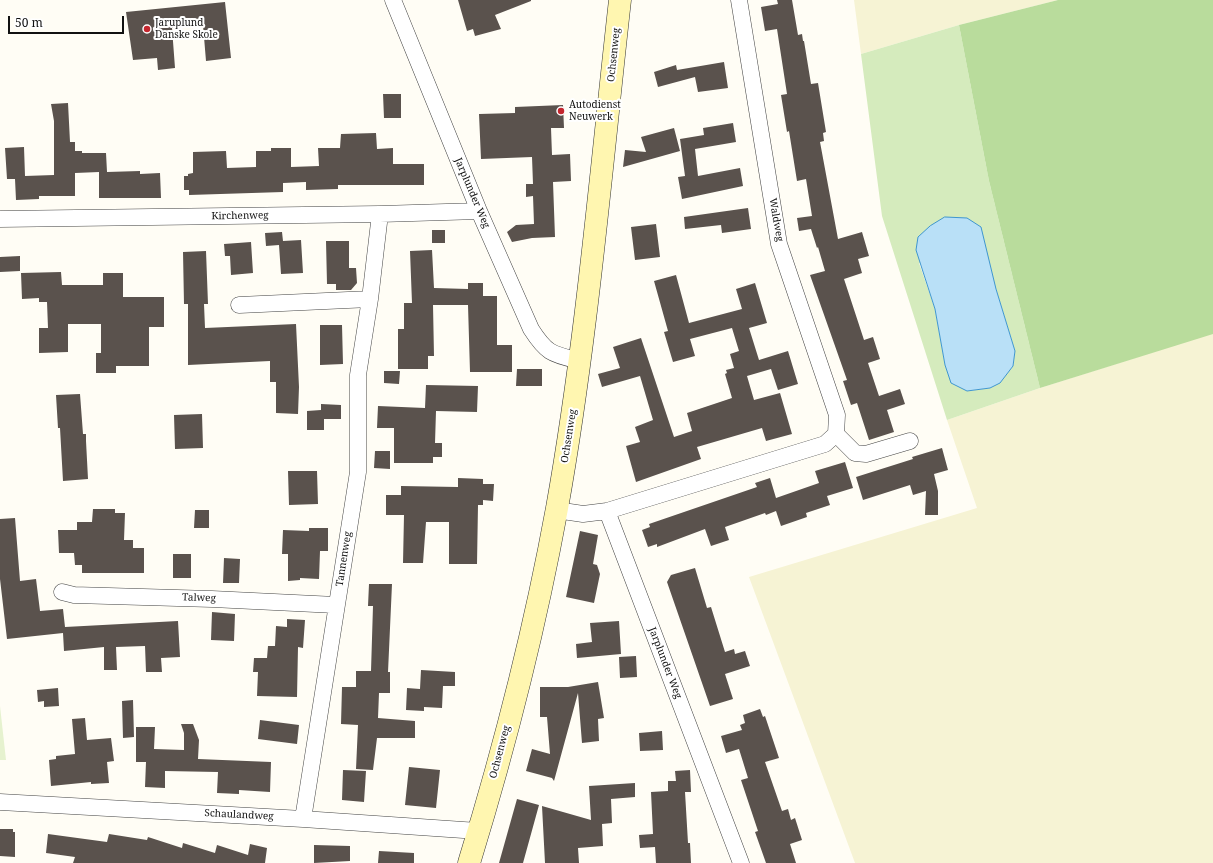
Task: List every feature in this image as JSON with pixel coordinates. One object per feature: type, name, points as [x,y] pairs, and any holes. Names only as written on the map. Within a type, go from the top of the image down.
[{"type":"main road","name":"Ochsenweg","points":[[469,863],[529,645],[556,510],[580,361],[620,0]]},
{"type":"street","name":"Jarplunder Weg","points":[[393,0],[479,211],[531,328],[542,346],[556,355],[580,361]]},
{"type":"street","name":"Waldweg","points":[[738,0],[779,244],[836,415],[836,434]]},
{"type":"street","name":"Kirchenweg","points":[[0,219],[380,214],[479,211]]},
{"type":"street","name":"Tannenweg","points":[[303,819],[358,472],[358,376],[370,299],[380,214]]},
{"type":"street","points":[[239,305],[370,299]]},
{"type":"street","points":[[556,510],[583,514],[607,511],[825,444],[836,434],[855,454],[866,454],[910,441]]},
{"type":"street","name":"Jarplunder Weg","points":[[607,511],[741,863]]},
{"type":"street","name":"Talweg","points":[[62,592],[74,595],[212,599],[336,605]]},
{"type":"street","name":"Schaulandweg","points":[[0,802],[303,819],[478,831]]},
{"type":"shaded area","points":[[854,0],[1058,0],[959,25],[861,54]]},
{"type":"shaded area","points":[[1213,333],[1213,863],[855,863],[749,577],[977,508],[947,420],[1040,388]]},
{"type":"green space","points":[[1058,0],[1213,0],[1213,334],[1040,388],[989,181],[959,25]]},
{"type":"green space","points":[[959,25],[989,181],[1040,388],[947,420],[882,216],[861,54]],"holes":[[[919,263],[996,289],[1015,351],[1013,366],[1000,382],[990,388],[967,391],[945,365],[935,309]]]},
{"type":"green space","points":[[0,706],[6,760],[0,760]]},
{"type":"water","points":[[945,217],[967,218],[981,227],[996,289],[1015,351],[1013,366],[1000,383],[990,388],[967,391],[951,383],[945,365],[935,309],[916,250],[918,237],[930,226]]},
{"type":"building","points":[[458,0],[531,1],[495,15],[501,29],[475,36],[473,29],[467,31]]},
{"type":"building","points":[[777,0],[792,0],[798,35],[802,34],[804,41],[811,84],[818,83],[826,132],[823,133],[824,141],[820,142],[838,239],[862,232],[869,256],[858,259],[862,273],[844,279],[864,340],[873,337],[880,359],[868,363],[879,396],[900,389],[905,404],[887,410],[894,432],[869,440],[857,403],[851,405],[843,381],[847,380],[810,275],[825,271],[818,247],[817,248],[811,229],[799,231],[797,218],[812,216],[806,179],[797,181],[789,131],[787,132],[781,95],[787,94],[777,29],[765,31],[761,7],[778,4]]},
{"type":"building","name":"Jaruplund Danske Skole","points":[[225,2],[231,58],[206,61],[203,25],[172,28],[175,68],[158,70],[157,58],[133,60],[126,12]]},
{"type":"building","points":[[724,62],[728,88],[698,92],[695,77],[658,87],[654,72],[676,65],[677,70]]},
{"type":"building","points":[[383,94],[401,94],[401,118],[384,118]]},
{"type":"building","points":[[68,103],[70,142],[75,142],[75,151],[82,151],[82,153],[106,153],[107,172],[140,171],[140,174],[160,173],[161,198],[99,198],[99,172],[75,173],[75,196],[39,196],[39,199],[16,200],[15,179],[7,179],[5,148],[24,147],[25,176],[54,175],[54,121],[51,104]]},
{"type":"building","points":[[563,105],[564,128],[551,128],[552,155],[570,154],[571,181],[553,182],[555,237],[532,238],[512,242],[507,232],[516,225],[534,224],[533,196],[526,197],[526,184],[533,184],[532,157],[481,159],[479,114],[515,113],[515,107]]},
{"type":"building","points":[[733,123],[736,142],[695,149],[698,176],[740,168],[743,186],[682,199],[678,177],[685,176],[680,139],[704,135],[703,128]]},
{"type":"building","points":[[674,128],[680,151],[623,167],[625,150],[646,152],[641,137]]},
{"type":"building","points":[[376,133],[377,149],[393,148],[393,164],[424,164],[424,185],[338,185],[338,189],[306,190],[306,182],[283,183],[283,192],[189,195],[189,190],[184,190],[184,176],[188,176],[188,174],[193,173],[193,152],[226,151],[227,168],[256,167],[256,151],[271,151],[271,148],[291,148],[291,167],[319,166],[318,148],[340,148],[341,134]]},
{"type":"building","points":[[748,208],[751,229],[722,233],[721,225],[685,229],[684,217]]},
{"type":"building","points":[[656,224],[660,257],[635,260],[631,227]]},
{"type":"building","points":[[432,230],[445,230],[445,243],[432,243]]},
{"type":"building","points":[[282,232],[283,241],[301,240],[303,273],[281,274],[279,245],[266,246],[265,233]]},
{"type":"building","points":[[326,241],[349,241],[349,268],[356,268],[357,283],[351,290],[336,290],[336,284],[327,284]]},
{"type":"building","points":[[251,242],[253,273],[231,275],[230,256],[225,256],[224,244]]},
{"type":"building","points":[[432,250],[434,288],[468,289],[468,283],[483,283],[483,296],[497,296],[497,345],[512,345],[512,372],[470,372],[468,305],[433,305],[434,356],[428,356],[428,369],[398,369],[398,329],[404,329],[404,303],[412,303],[410,251]]},
{"type":"building","points":[[206,251],[208,304],[204,304],[205,328],[296,324],[299,387],[298,414],[276,413],[276,382],[270,382],[270,361],[188,365],[188,304],[184,304],[183,252]]},
{"type":"building","points":[[20,256],[20,271],[0,272],[0,257]]},
{"type":"building","points":[[61,272],[62,285],[103,285],[103,273],[123,273],[123,297],[164,297],[164,327],[149,327],[149,366],[116,366],[116,373],[96,373],[96,353],[101,353],[101,324],[68,324],[68,352],[39,353],[39,328],[48,328],[47,302],[39,302],[39,298],[22,299],[21,273]]},
{"type":"building","points":[[676,275],[689,323],[742,309],[736,289],[755,283],[767,323],[749,328],[759,360],[788,351],[798,384],[778,390],[771,369],[747,376],[754,400],[780,393],[792,434],[766,441],[762,428],[697,447],[701,459],[636,482],[626,446],[640,442],[635,427],[653,420],[640,376],[602,387],[598,374],[620,368],[613,347],[641,338],[674,437],[692,431],[687,413],[732,398],[725,374],[727,373],[726,370],[734,368],[730,354],[739,351],[732,328],[690,339],[695,356],[673,362],[664,332],[668,331],[654,281]]},
{"type":"building","points":[[320,325],[342,325],[343,364],[320,365]]},
{"type":"building","points":[[517,369],[542,369],[542,386],[516,386]]},
{"type":"building","points":[[384,371],[400,371],[399,384],[384,383]]},
{"type":"building","points":[[426,385],[478,386],[477,412],[436,411],[435,443],[442,443],[442,457],[433,457],[433,463],[394,463],[394,428],[377,428],[378,406],[425,408]]},
{"type":"building","points":[[80,394],[83,434],[86,434],[88,479],[63,481],[60,428],[58,428],[56,395]]},
{"type":"building","points":[[321,404],[341,405],[341,419],[324,419],[324,430],[307,430],[307,411],[321,410]]},
{"type":"building","points":[[202,414],[203,448],[175,449],[174,415]]},
{"type":"building","points":[[942,448],[948,470],[934,474],[938,491],[938,515],[925,515],[926,491],[913,495],[910,485],[863,500],[856,477]]},
{"type":"building","points":[[375,451],[390,451],[390,469],[374,468]]},
{"type":"building","points":[[845,462],[853,488],[827,496],[830,505],[806,513],[807,517],[781,526],[776,511],[766,515],[765,513],[725,527],[729,540],[711,546],[705,529],[657,547],[657,544],[648,547],[642,530],[650,527],[649,524],[757,487],[755,483],[770,478],[776,498],[819,483],[815,471]]},
{"type":"building","points":[[288,471],[317,471],[318,504],[289,505]]},
{"type":"building","points":[[458,478],[483,479],[483,484],[494,484],[493,501],[483,500],[483,505],[478,505],[477,564],[449,564],[449,522],[426,522],[423,563],[403,563],[404,515],[386,515],[386,495],[401,495],[401,486],[458,487]]},
{"type":"building","points":[[93,509],[115,509],[115,513],[125,513],[124,540],[133,540],[133,548],[144,548],[144,573],[82,573],[82,565],[75,565],[74,553],[59,553],[58,530],[77,530],[77,522],[92,522]]},
{"type":"building","points":[[195,510],[209,510],[209,528],[194,528]]},
{"type":"building","points":[[15,518],[20,581],[36,579],[40,611],[63,609],[65,627],[178,621],[180,657],[161,658],[162,672],[146,672],[145,646],[116,647],[117,670],[104,670],[104,647],[64,651],[63,633],[7,639],[0,579],[0,519]]},
{"type":"building","points":[[309,528],[328,528],[328,551],[320,551],[319,579],[300,578],[300,580],[288,581],[288,554],[282,554],[283,530],[309,531]]},
{"type":"building","points":[[580,531],[598,535],[593,564],[597,565],[600,574],[594,603],[566,597]]},
{"type":"building","points":[[173,554],[191,554],[191,578],[173,578]]},
{"type":"building","points":[[224,558],[240,559],[239,583],[223,583]]},
{"type":"building","points":[[695,568],[707,608],[711,607],[725,652],[734,649],[735,654],[745,651],[750,666],[725,674],[733,699],[710,706],[667,582],[671,575]]},
{"type":"building","points":[[369,584],[392,584],[388,672],[390,672],[390,693],[379,693],[378,718],[415,721],[415,738],[377,738],[373,770],[356,769],[358,725],[341,724],[342,687],[356,687],[356,671],[371,671],[373,606],[368,606]]},
{"type":"building","points":[[212,612],[235,614],[234,641],[211,640]]},
{"type":"building","points":[[287,619],[305,620],[303,648],[298,647],[297,697],[257,696],[258,672],[253,672],[254,658],[267,658],[268,646],[275,646],[276,626],[287,627]]},
{"type":"building","points":[[619,621],[621,654],[577,658],[576,644],[592,642],[590,623]]},
{"type":"building","points":[[636,656],[637,677],[620,678],[619,657]]},
{"type":"building","points":[[421,670],[455,672],[455,686],[443,686],[442,708],[424,707],[424,711],[406,710],[407,688],[420,689]]},
{"type":"building","points":[[598,682],[604,718],[598,719],[599,741],[582,743],[578,693],[554,781],[552,778],[526,771],[532,749],[550,754],[547,717],[540,717],[540,687],[568,687]]},
{"type":"building","points":[[58,688],[59,706],[44,707],[44,701],[38,702],[37,690]]},
{"type":"building","points":[[133,700],[134,737],[123,738],[122,701]]},
{"type":"building","points":[[760,709],[763,717],[765,716],[779,758],[765,762],[782,811],[788,809],[791,820],[795,818],[802,840],[790,844],[796,863],[766,863],[755,832],[758,831],[741,780],[748,778],[739,749],[726,753],[721,736],[742,730],[740,725],[745,723],[743,715]]},
{"type":"building","points":[[85,718],[87,740],[111,738],[114,761],[107,762],[109,783],[91,784],[91,782],[51,786],[49,760],[56,759],[56,756],[75,754],[72,719]]},
{"type":"building","points":[[260,720],[299,725],[297,744],[258,739]]},
{"type":"building","points":[[181,724],[193,724],[199,740],[198,759],[271,762],[270,792],[239,790],[239,794],[217,793],[218,772],[165,771],[165,788],[145,787],[146,762],[136,762],[136,727],[155,727],[154,749],[184,750],[184,733]]},
{"type":"building","points":[[662,731],[663,750],[640,751],[639,733]]},
{"type":"building","points":[[409,767],[440,770],[436,808],[405,805]]},
{"type":"building","points":[[343,770],[366,771],[364,802],[342,800]]},
{"type":"building","points":[[690,770],[691,792],[685,792],[688,843],[690,843],[691,863],[656,863],[655,847],[640,848],[639,835],[653,834],[651,792],[668,791],[668,781],[676,781],[675,771]]},
{"type":"building","points":[[635,783],[635,797],[611,799],[612,823],[602,824],[603,846],[578,848],[579,863],[545,863],[542,806],[591,820],[589,786]]},
{"type":"building","points":[[517,799],[539,805],[523,863],[499,863]]},
{"type":"building","points":[[0,829],[13,829],[13,832],[15,832],[15,857],[0,856]]},
{"type":"building","points":[[48,834],[107,842],[109,834],[147,840],[148,837],[182,848],[183,843],[215,853],[217,845],[248,855],[250,844],[267,848],[265,863],[73,863],[75,857],[46,853]]},
{"type":"building","points":[[314,845],[350,846],[350,861],[314,863]]},
{"type":"building","points":[[379,851],[414,853],[414,863],[378,863]]},
{"type":"place","name":"Jaruplund Danske Skole","points":[[147,29]]},
{"type":"place","name":"Autodienst Neuwerk","points":[[561,111]]}]
